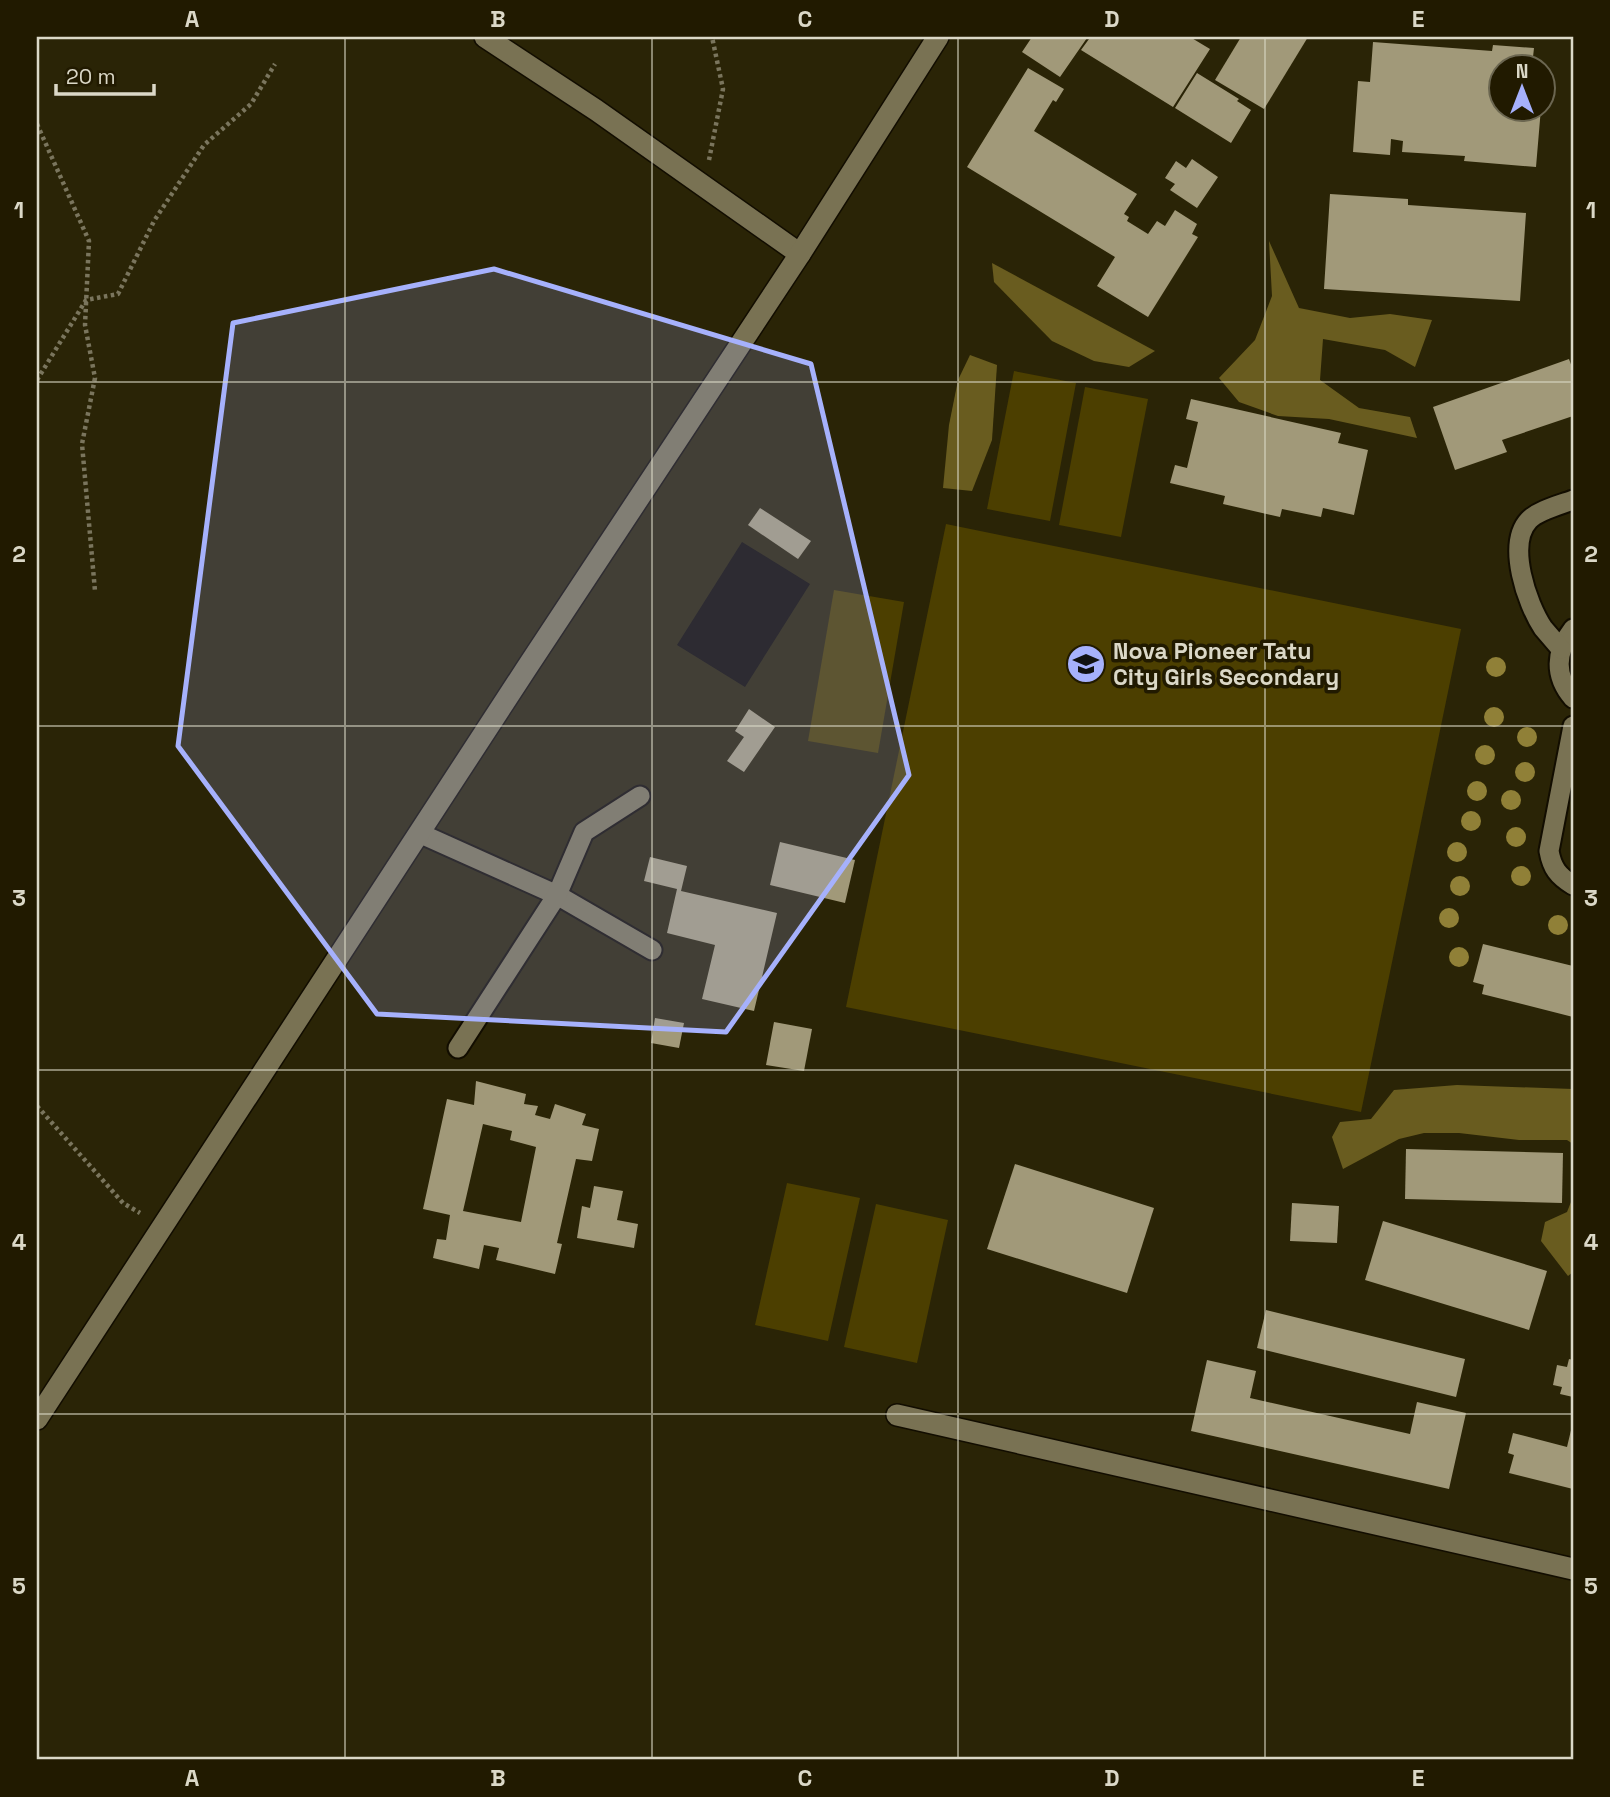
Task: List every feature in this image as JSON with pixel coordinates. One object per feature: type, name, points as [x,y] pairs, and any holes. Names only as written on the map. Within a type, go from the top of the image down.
[{"type":"street","points":[[485,37],[597,110],[800,254]]},
{"type":"street","points":[[37,1419],[800,254],[938,37]]},
{"type":"street","points":[[897,1415],[1573,1569]]},
{"type":"lane","points":[[1561,649],[1543,627],[1530,601],[1518,559],[1518,545],[1521,531],[1530,519],[1573,500]]},
{"type":"lane","points":[[1573,629],[1561,649],[1559,672],[1563,686],[1573,698]]},
{"type":"lane","points":[[1573,726],[1549,851],[1552,864],[1561,878],[1573,885]]},
{"type":"lane","points":[[458,1048],[557,895],[584,832],[640,796]]},
{"type":"lane","points":[[419,833],[557,895],[652,950]]},
{"type":"path","points":[[704,186],[723,89],[712,37]]},
{"type":"path","points":[[37,380],[86,300],[118,294],[154,221],[204,145],[251,104],[275,64]]},
{"type":"path","points":[[37,124],[89,241],[85,325],[94,379],[82,444],[94,591]]},
{"type":"path","points":[[37,1106],[123,1203],[162,1227]]},
{"type":"highlighted area","points":[[494,269],[811,364],[909,775],[726,1032],[377,1014],[178,746],[233,323]]},
{"type":"shaded area","points":[[1269,241],[1299,308],[1350,318],[1390,314],[1432,320],[1415,367],[1385,350],[1323,339],[1320,380],[1359,408],[1410,417],[1417,438],[1329,419],[1278,416],[1239,402],[1219,378],[1255,340],[1272,296]]},
{"type":"shaded area","points":[[992,263],[1155,351],[1129,367],[1094,361],[1052,341],[994,282]]},
{"type":"shaded area","points":[[970,355],[997,365],[992,440],[972,491],[943,488],[949,425],[958,380]]},
{"type":"shaded area","points":[[1014,371],[1076,383],[1050,521],[987,509]]},
{"type":"shaded area","points":[[1085,387],[1148,399],[1121,537],[1059,525]]},
{"type":"shaded area","points":[[946,524],[1461,629],[1361,1112],[846,1007]]},
{"type":"shaded area","points":[[742,542],[810,584],[745,687],[677,645]]},
{"type":"shaded area","points":[[834,590],[904,602],[878,753],[808,741]]},
{"type":"shaded area","points":[[1457,1085],[1573,1089],[1573,1144],[1567,1140],[1519,1140],[1459,1133],[1424,1133],[1399,1139],[1343,1169],[1332,1137],[1340,1122],[1371,1119],[1394,1090]]},
{"type":"shaded area","points":[[787,1183],[860,1198],[828,1341],[755,1325]]},
{"type":"shaded area","points":[[1573,1197],[1573,1272],[1568,1276],[1541,1241],[1545,1222],[1567,1212]]},
{"type":"shaded area","points":[[876,1204],[948,1220],[917,1363],[844,1347]]},
{"type":"building","points":[[1032,37],[1190,37],[1210,49],[1173,107],[1081,50],[1089,39],[1087,38],[1060,77],[1022,52]]},
{"type":"building","points":[[1241,37],[1308,37],[1264,109],[1215,80]]},
{"type":"building","points":[[1373,42],[1492,51],[1493,45],[1534,48],[1534,52],[1488,52],[1488,122],[1540,122],[1536,167],[1464,161],[1465,156],[1402,152],[1403,141],[1391,139],[1390,155],[1353,152],[1358,81],[1370,82]]},
{"type":"building","points":[[1028,68],[1064,89],[1056,102],[1053,100],[1034,131],[1137,194],[1124,214],[1129,217],[1127,221],[1148,234],[1157,221],[1165,226],[1175,210],[1197,224],[1192,234],[1198,237],[1148,317],[1097,286],[1115,257],[967,167]]},
{"type":"building","points":[[1197,73],[1239,99],[1237,101],[1251,110],[1231,143],[1175,108]]},
{"type":"building","points":[[1192,159],[1218,177],[1197,208],[1170,190],[1175,184],[1165,178],[1176,161],[1186,168]]},
{"type":"building","points":[[1330,194],[1408,199],[1408,205],[1526,213],[1520,301],[1324,289]]},
{"type":"building","points":[[1569,359],[1573,370],[1573,416],[1502,440],[1507,452],[1455,470],[1433,407]]},
{"type":"building","points":[[1191,399],[1341,433],[1338,443],[1368,450],[1354,515],[1323,508],[1321,517],[1282,509],[1280,517],[1223,504],[1225,496],[1170,483],[1175,465],[1187,468],[1198,422],[1186,419]]},
{"type":"building","points":[[760,508],[811,541],[798,559],[748,525]]},
{"type":"building","points":[[749,709],[775,727],[744,772],[727,761],[744,737],[735,731]]},
{"type":"building","points":[[780,842],[855,860],[845,903],[770,885]]},
{"type":"building","points":[[650,857],[687,866],[681,891],[777,913],[754,1011],[702,999],[715,945],[667,933],[677,889],[644,881]]},
{"type":"building","points":[[1483,944],[1573,966],[1573,1017],[1482,994],[1484,985],[1473,982]]},
{"type":"building","points":[[655,1018],[684,1023],[679,1048],[651,1043]]},
{"type":"building","points":[[774,1022],[812,1029],[804,1071],[766,1065]]},
{"type":"building","points":[[476,1081],[526,1094],[524,1104],[538,1106],[535,1115],[550,1119],[555,1104],[586,1114],[582,1125],[599,1129],[592,1161],[576,1159],[557,1243],[562,1244],[555,1274],[496,1260],[499,1248],[484,1245],[479,1269],[433,1258],[437,1239],[446,1240],[450,1215],[423,1209],[447,1099],[474,1105]],"holes":[[[483,1124],[512,1131],[510,1140],[536,1147],[521,1222],[463,1211]]]},
{"type":"building","points":[[1406,1149],[1563,1153],[1562,1203],[1405,1199]]},
{"type":"building","points":[[1015,1164],[1154,1208],[1127,1293],[987,1249]]},
{"type":"building","points":[[594,1186],[623,1191],[617,1220],[638,1224],[634,1248],[577,1238],[582,1206],[590,1208]]},
{"type":"building","points":[[1292,1203],[1339,1206],[1337,1243],[1290,1241]]},
{"type":"building","points":[[1383,1221],[1547,1271],[1529,1330],[1365,1280]]},
{"type":"building","points":[[1266,1310],[1465,1359],[1456,1397],[1257,1348]]},
{"type":"building","points":[[1569,1359],[1573,1360],[1573,1397],[1560,1394],[1562,1387],[1553,1385],[1557,1365],[1567,1367]]},
{"type":"building","points":[[1207,1360],[1256,1371],[1250,1398],[1410,1434],[1417,1402],[1466,1413],[1449,1489],[1191,1431]]},
{"type":"building","points":[[1572,1426],[1573,1489],[1509,1473],[1514,1455],[1508,1453],[1513,1433],[1567,1447]]},
{"type":"place","name":"Nova Pioneer Tatu City Girls Secondary","points":[[1086,664]]}]
